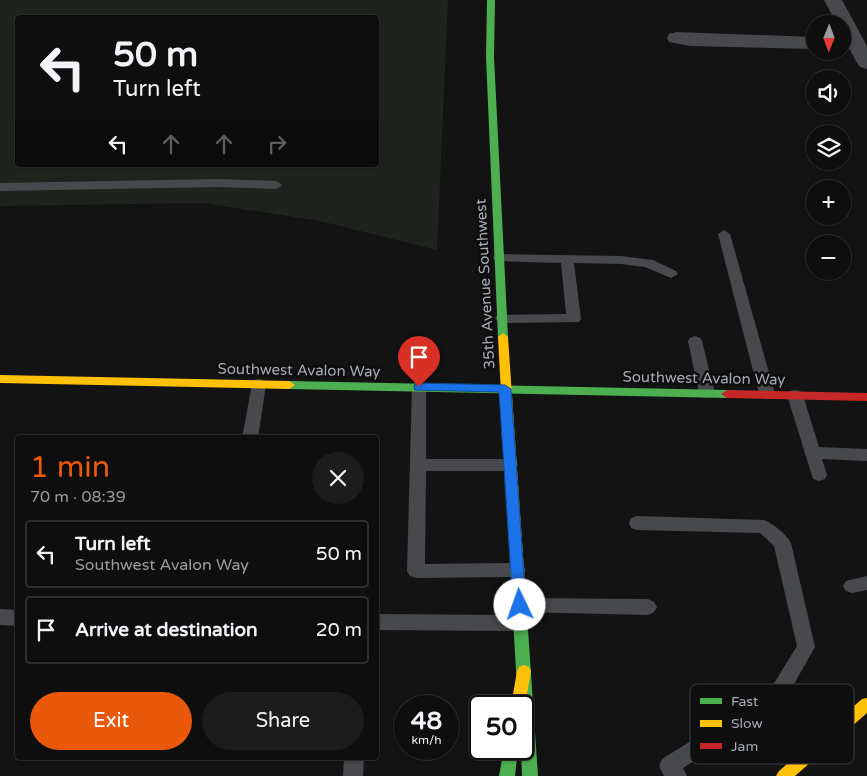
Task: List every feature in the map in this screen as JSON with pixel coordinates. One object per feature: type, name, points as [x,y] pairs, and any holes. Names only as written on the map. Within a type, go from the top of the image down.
[{"type":"main road","name":"35th Avenue Southwest","points":[[491,0],[490,57],[505,389],[530,776]]},
{"type":"main road","name":"Southwest Avalon Way","points":[[0,379],[867,397]]},
{"type":"main road","points":[[520,695],[524,671]]},
{"type":"main road","points":[[854,715],[867,704]]},
{"type":"main road","points":[[507,776],[509,760]]},
{"type":"main road","points":[[784,776],[798,764]]},
{"type":"street","points":[[833,0],[867,62]]},
{"type":"street","points":[[676,38],[806,43]]},
{"type":"lane","points":[[0,187],[218,183],[276,185]]},
{"type":"lane","points":[[724,234],[767,394]]},
{"type":"lane","points":[[500,258],[620,260],[648,263],[671,274]]},
{"type":"lane","points":[[502,318],[574,319],[567,259]]},
{"type":"lane","points":[[695,341],[706,393]]},
{"type":"lane","points":[[250,435],[259,384]]},
{"type":"lane","points":[[419,387],[416,571],[518,570]]},
{"type":"lane","points":[[795,395],[819,475]]},
{"type":"lane","points":[[813,454],[867,455]]},
{"type":"lane","points":[[418,465],[510,465]]},
{"type":"lane","points":[[637,523],[764,527],[782,543],[806,647],[784,684]]},
{"type":"lane","points":[[379,622],[648,607]]},
{"type":"lane","points":[[0,617],[15,618]]},
{"type":"lane","points":[[673,771],[690,759]]},
{"type":"lane","points":[[353,776],[354,760]]},
{"type":"shaded area","points":[[0,0],[448,0],[437,250],[320,221],[203,203],[0,206]]},
{"type":"traffic: fast","points":[[491,0],[490,57],[503,337]]},
{"type":"traffic: fast","points":[[289,385],[727,394]]},
{"type":"traffic: fast","points":[[519,600],[530,776]]},
{"type":"traffic: fast","points":[[507,776],[509,760]]},
{"type":"traffic: slow","points":[[503,337],[519,600]]},
{"type":"traffic: slow","points":[[0,379],[289,385]]},
{"type":"traffic: slow","points":[[520,695],[524,671]]},
{"type":"traffic: slow","points":[[854,715],[867,704]]},
{"type":"traffic: slow","points":[[784,776],[798,764]]},
{"type":"traffic: jam","points":[[727,394],[867,397]]},
{"type":"route","points":[[419,387],[505,389],[520,605]]}]
